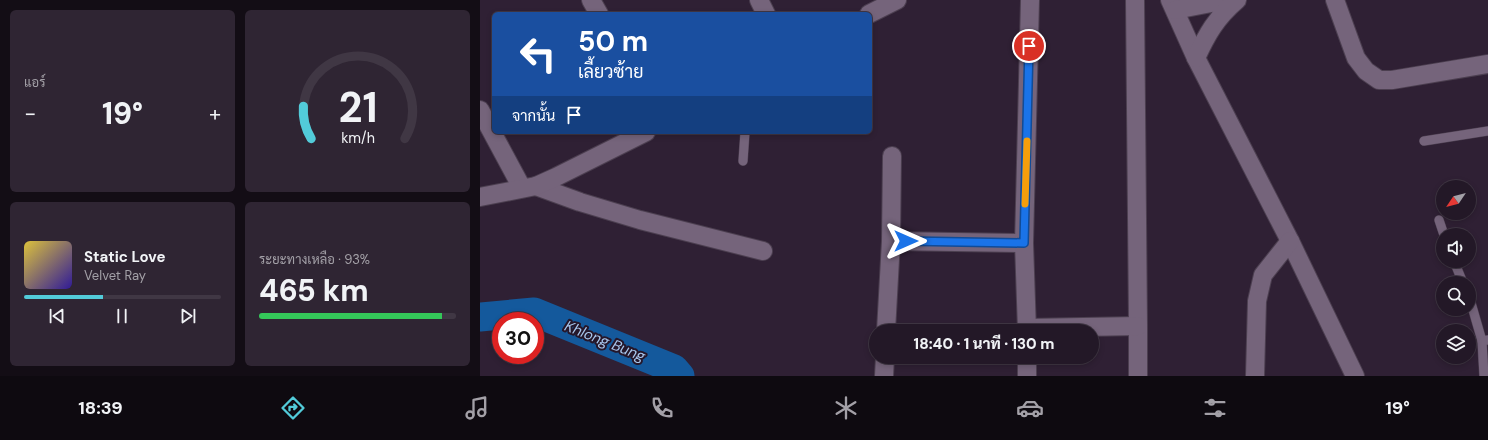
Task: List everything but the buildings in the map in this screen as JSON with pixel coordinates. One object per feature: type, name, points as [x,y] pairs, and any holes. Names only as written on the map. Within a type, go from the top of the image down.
[{"type":"street","points":[[591,0],[598,12]]},
{"type":"street","points":[[758,0],[765,12]]},
{"type":"street","points":[[872,12],[897,0]]},
{"type":"street","points":[[1027,324],[1024,243],[1031,0]]},
{"type":"street","points":[[1135,0],[1138,376]]},
{"type":"street","points":[[1226,0],[1172,5],[1196,58],[1290,241],[1355,376]]},
{"type":"street","points":[[1196,58],[1208,33],[1217,19],[1237,0]]},
{"type":"street","points":[[1334,0],[1356,58],[1366,71],[1378,80],[1392,80],[1488,64]]},
{"type":"street","points":[[480,110],[492,129]]},
{"type":"street","points":[[495,134],[529,187],[595,207],[763,252]]},
{"type":"street","points":[[480,197],[529,187],[556,177],[642,134]]},
{"type":"street","points":[[886,324],[891,241],[892,156]]},
{"type":"street","points":[[891,241],[1024,243]]},
{"type":"street","points":[[1255,376],[1257,300],[1263,275],[1290,241]]},
{"type":"street","points":[[1099,327],[1138,326]]},
{"type":"street","points":[[884,376],[885,364]]},
{"type":"street","points":[[1027,364],[1028,376]]},
{"type":"lane","points":[[1424,140],[1488,132]]},
{"type":"lane","points":[[743,161],[745,134]]},
{"type":"lane","points":[[1439,220],[1442,228]]},
{"type":"lane","points":[[1476,315],[1485,340],[1484,376]]},
{"type":"waterway","name":"Khlong Bung","points":[[480,317],[534,312],[674,369],[680,376]]},
{"type":"slow traffic","points":[[1025,204],[1027,141]]},
{"type":"route","points":[[906,241],[1024,243],[1029,46]]}]
